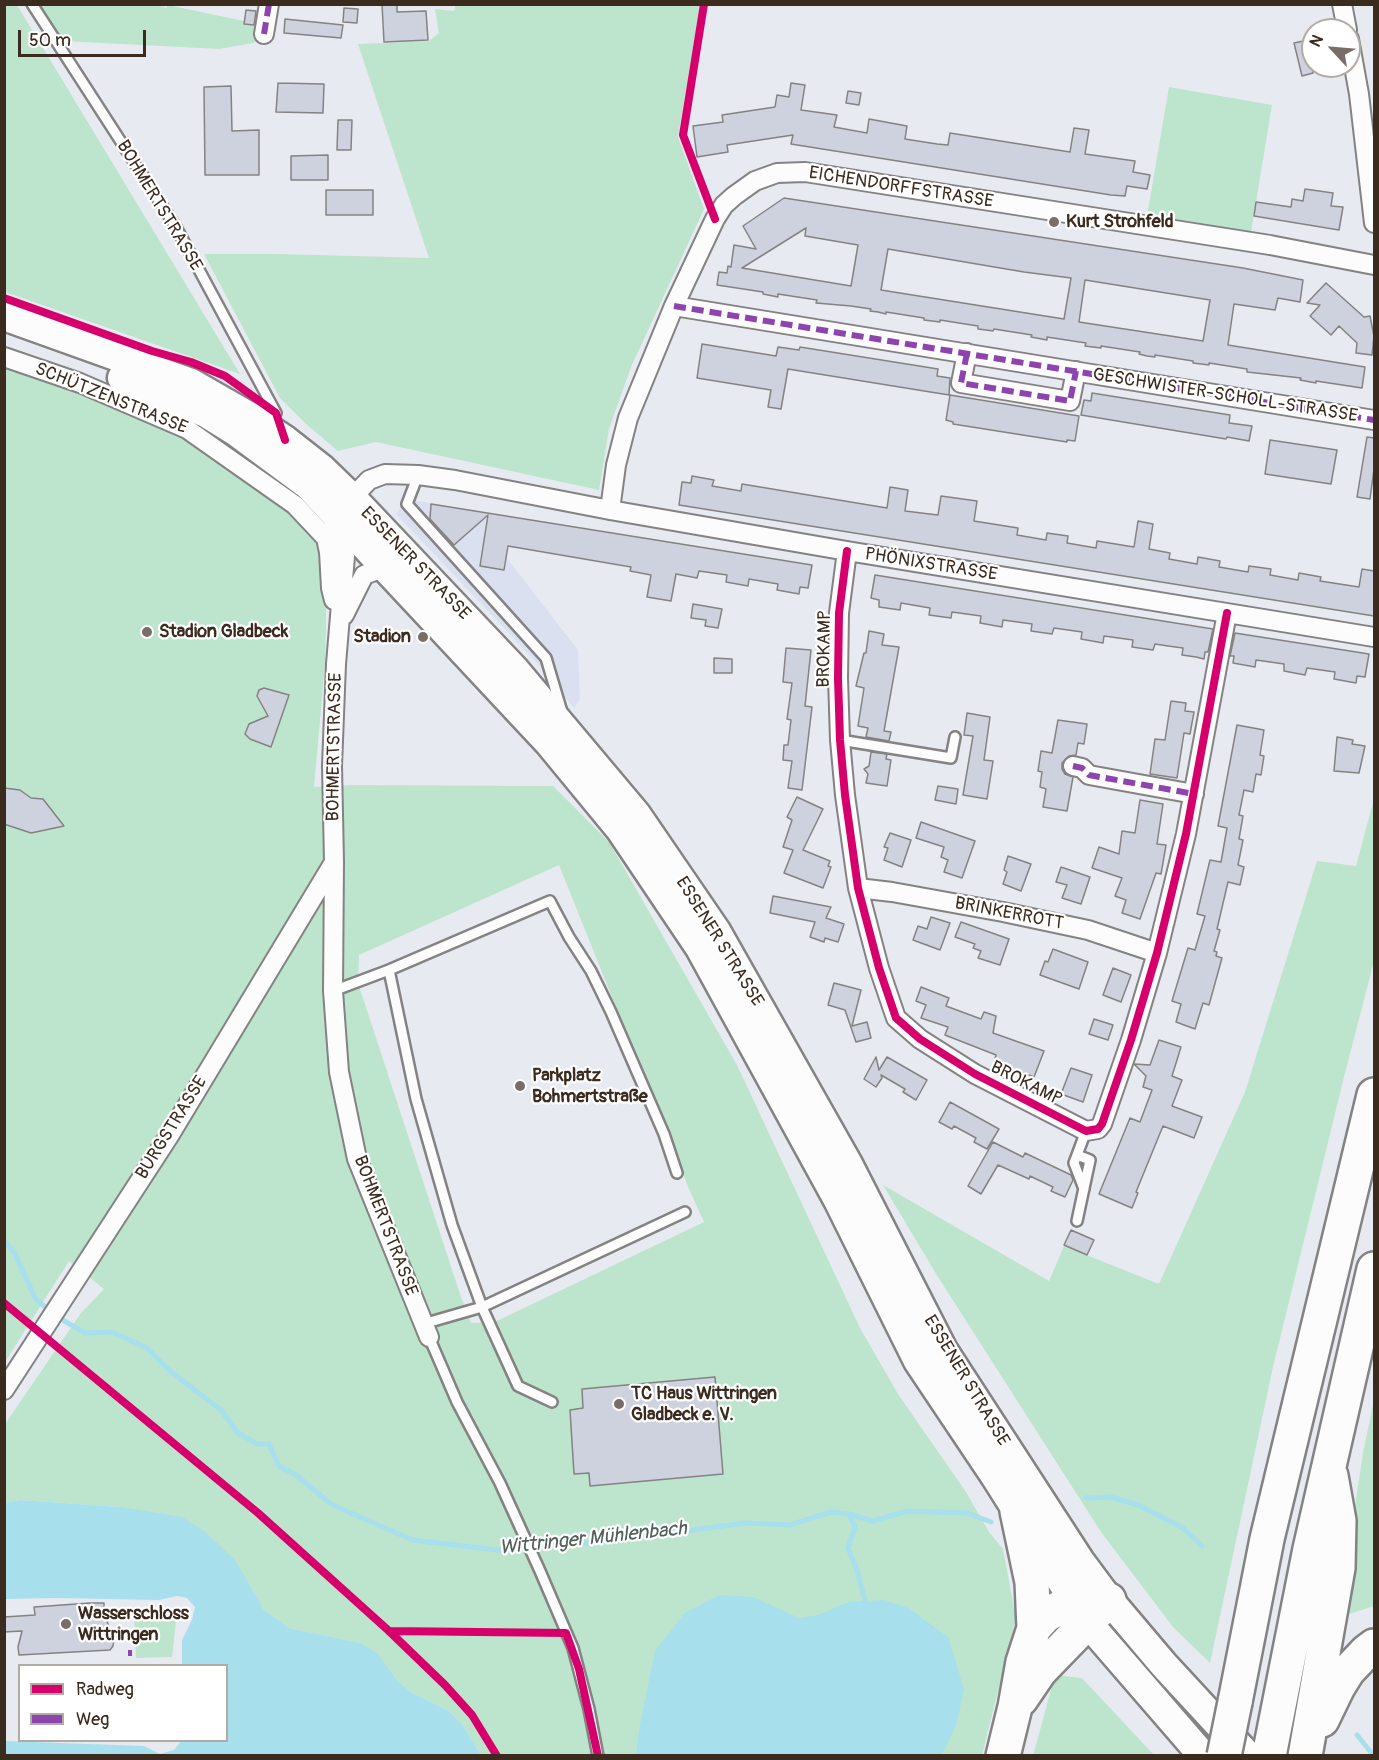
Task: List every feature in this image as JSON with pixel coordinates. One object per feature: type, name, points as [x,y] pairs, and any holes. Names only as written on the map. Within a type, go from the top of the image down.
[{"type":"highway","points":[[1224,1755],[1270,1528],[1374,1095]]},
{"type":"highway","points":[[1263,1751],[1374,1269]]},
{"type":"highway","points":[[1307,1755],[1338,1568],[1340,1521],[1329,1463]]},
{"type":"highway","points":[[1003,1755],[1016,1707],[1023,1662],[1034,1628],[1032,1582],[1017,1510]]},
{"type":"highway","points":[[1034,1628],[1045,1616],[1059,1608],[1091,1609]]},
{"type":"highway","points":[[1016,1707],[1040,1671],[1091,1609]]},
{"type":"highway","points":[[1307,1755],[1338,1687],[1348,1671],[1374,1646]]},
{"type":"main road","name":"ESSENER STRASSE","points":[[4,316],[204,389],[285,440],[322,469],[339,518],[515,670],[636,814],[716,931],[849,1166],[943,1350],[1080,1561],[1091,1609],[1164,1665],[1263,1751]]},
{"type":"main road","name":"ESSENER STRASSE","points":[[4,335],[113,374],[206,413],[236,431],[308,485],[550,744],[620,829],[700,948],[838,1200],[918,1361],[1017,1510],[1203,1755]]},
{"type":"street","points":[[264,34],[269,4]]},
{"type":"street","points":[[1356,78],[1374,223]]},
{"type":"street","name":"EICHENDORFFSTRASSE","points":[[610,510],[616,465],[628,418],[674,306],[715,219],[724,205],[755,181],[777,173],[805,172],[1270,245],[1374,265]]},
{"type":"street","name":"GESCHWISTER-SCHOLL-STRASSE","points":[[674,306],[1374,420]]},
{"type":"street","name":"GESCHWISTER-SCHOLL-STRASSE","points":[[967,353],[961,383],[1070,401],[1076,371]]},
{"type":"street","name":"SCHÜTZENSTRASSE","points":[[4,357],[80,383],[187,429],[295,505],[339,518]]},
{"type":"street","name":"PHÖNIXSTRASSE","points":[[339,518],[369,480],[385,474],[418,475],[847,551],[1374,637]]},
{"type":"street","name":"BOHMERTSTRASSE","points":[[339,518],[345,556],[332,766],[333,992],[339,1072],[357,1159],[426,1331]]},
{"type":"street","name":"BOHMERTSTRASSE","points":[[339,518],[329,552],[331,588],[339,624]]},
{"type":"street","name":"BROKAMP","points":[[847,551],[839,613],[840,740],[845,795],[858,888],[879,968],[896,1018],[920,1039],[975,1074],[1086,1131]]},
{"type":"street","name":"BOHMERTSTRASSE","points":[[339,624],[364,575],[385,567]]},
{"type":"street","points":[[1086,1131],[1098,1130],[1102,1124],[1131,1040],[1157,952],[1194,794],[1227,614]]},
{"type":"street","points":[[1073,766],[1082,768],[1089,775],[1194,794]]},
{"type":"street","name":"BURGSTRASSE","points":[[4,1390],[169,1136],[334,862]]},
{"type":"street","name":"BRINKERROTT","points":[[858,888],[1024,916],[1088,930],[1157,952]]},
{"type":"lane","name":"BOHMERTSTRASSE","points":[[32,4],[176,227],[276,413]]},
{"type":"lane","points":[[418,475],[408,504],[546,658],[568,734]]},
{"type":"lane","points":[[840,740],[951,758],[955,737]]},
{"type":"lane","points":[[333,992],[550,901],[591,971],[611,1012],[664,1134],[677,1173]]},
{"type":"lane","points":[[389,970],[416,1099],[452,1225],[482,1307],[518,1386],[552,1402]]},
{"type":"lane","points":[[1084,1191],[1074,1163],[1086,1131]]},
{"type":"lane","points":[[1077,1155],[1090,1160],[1077,1221]]},
{"type":"lane","points":[[426,1331],[685,1212]]},
{"type":"lane","name":"BOHMERTSTRASSE","points":[[426,1331],[457,1402],[500,1482],[576,1659],[598,1755]]},
{"type":"shaded area","points":[[412,500],[513,517],[506,557],[578,650],[580,699],[574,708],[540,666],[396,514],[402,505]]},
{"type":"green space","points":[[17,4],[240,374],[5,292],[4,5]]},
{"type":"green space","points":[[155,4],[166,8],[168,5],[244,21],[244,25],[262,26],[259,40],[219,49],[64,41],[37,5]]},
{"type":"green space","points":[[456,4],[700,5],[678,137],[704,209],[631,367],[609,429],[599,490],[376,442],[338,451],[280,398],[204,254],[429,258],[358,44],[429,41],[439,33],[435,9],[454,11]]},
{"type":"green space","points":[[1169,87],[1272,105],[1251,232],[1147,216]]},
{"type":"green space","points":[[5,357],[182,436],[292,514],[318,544],[326,579],[326,624],[325,664],[314,787],[352,785],[553,786],[609,842],[737,1065],[860,1328],[898,1394],[966,1492],[989,1532],[1003,1549],[1016,1619],[982,1755],[481,1755],[461,1723],[449,1711],[411,1692],[397,1680],[376,1653],[359,1643],[289,1628],[264,1610],[250,1588],[120,1507],[20,1500],[5,1503],[5,1424],[81,1313],[104,1289],[69,1261],[5,1362]],"holes":[[[559,865],[704,1222],[501,1319],[494,1322],[471,1323],[358,983],[359,955]]]},
{"type":"green space","points":[[1374,799],[1374,961],[1273,1367],[1210,1663],[1173,1627],[1101,1532],[938,1277],[883,1185],[1049,1281],[1064,1246],[1159,1284],[1245,1092],[1317,861],[1356,866]]},
{"type":"green space","points":[[1374,1400],[1374,1606],[1346,1615],[1355,1506]]},
{"type":"green space","points":[[158,1611],[176,1621],[172,1657],[136,1658],[134,1613]]},
{"type":"green space","points":[[1055,1675],[1082,1678],[1154,1755],[1033,1756]]},
{"type":"water","points":[[20,1500],[120,1507],[182,1517],[204,1531],[235,1560],[264,1610],[289,1628],[360,1643],[377,1653],[397,1680],[411,1692],[449,1711],[461,1723],[481,1755],[5,1755],[5,1741],[144,1746],[160,1754],[174,1750],[180,1742],[228,1742],[228,1664],[182,1664],[182,1640],[192,1620],[195,1607],[187,1598],[177,1596],[159,1600],[5,1599],[5,1503]]},
{"type":"water","points":[[719,1595],[753,1597],[799,1618],[818,1615],[849,1602],[884,1600],[908,1608],[948,1637],[964,1689],[957,1722],[945,1749],[939,1756],[636,1755],[655,1651],[685,1613]]},
{"type":"building","points":[[382,4],[397,4],[397,12],[426,11],[428,40],[384,42]]},
{"type":"building","points":[[344,8],[358,9],[357,23],[343,22]]},
{"type":"building","points":[[246,10],[256,11],[254,25],[244,24]]},
{"type":"building","points":[[285,19],[343,25],[341,38],[284,33]]},
{"type":"building","points":[[1301,42],[1301,72],[1294,43]]},
{"type":"building","points":[[278,83],[324,84],[323,113],[276,112]]},
{"type":"building","points":[[791,83],[805,85],[801,110],[837,115],[834,127],[867,133],[869,119],[907,126],[905,139],[948,145],[950,133],[1070,152],[1074,128],[1089,130],[1085,154],[1135,161],[1133,172],[1150,175],[1147,189],[1127,186],[1125,196],[1111,195],[791,144],[793,135],[727,145],[728,152],[697,157],[693,126],[723,122],[722,115],[775,107],[777,95],[789,97]]},
{"type":"building","points":[[231,86],[232,131],[259,130],[259,175],[205,175],[204,87]]},
{"type":"building","points":[[848,91],[861,93],[859,105],[846,103]]},
{"type":"building","points":[[338,120],[352,120],[351,150],[337,150]]},
{"type":"building","points":[[328,155],[328,180],[291,180],[291,156]]},
{"type":"building","points":[[1305,189],[1333,193],[1331,206],[1343,207],[1339,230],[1254,216],[1256,202],[1291,207],[1292,199],[1303,201]]},
{"type":"building","points":[[326,190],[373,190],[373,215],[326,215]]},
{"type":"building","points":[[784,198],[1243,268],[1303,280],[1300,302],[1278,298],[1275,310],[1234,304],[1228,345],[1365,367],[1362,388],[1247,372],[1247,369],[1193,363],[1193,361],[1155,355],[1155,357],[1147,356],[1139,354],[1140,352],[1085,346],[1086,343],[1047,337],[1047,340],[1031,337],[1032,335],[978,329],[978,326],[924,320],[924,318],[870,311],[871,309],[816,303],[817,300],[778,294],[778,297],[763,294],[763,292],[717,285],[719,272],[727,273],[728,266],[731,267],[734,245],[756,249],[743,226]],"holes":[[[806,228],[805,236],[858,245],[851,286],[742,268]],[[888,249],[1071,278],[1064,319],[881,290]],[[1085,280],[1210,300],[1203,341],[1079,322]]]},
{"type":"building","points":[[1326,283],[1364,317],[1370,316],[1374,336],[1372,355],[1356,353],[1357,343],[1339,326],[1331,335],[1310,316],[1320,305],[1307,303]]},
{"type":"building","points":[[702,344],[776,356],[778,347],[799,350],[800,347],[938,369],[937,376],[950,378],[949,395],[788,369],[781,409],[768,407],[771,390],[697,378]]},
{"type":"building","points":[[1092,393],[1230,415],[1229,423],[1252,426],[1249,441],[1081,415],[1084,400],[1091,401]]},
{"type":"building","points":[[950,395],[1079,416],[1075,441],[1067,440],[1067,442],[953,424],[946,420]]},
{"type":"building","points":[[1367,437],[1374,438],[1374,469],[1370,499],[1357,497]]},
{"type":"building","points":[[1270,440],[1337,450],[1331,484],[1265,474]]},
{"type":"building","points":[[692,476],[714,480],[712,486],[741,491],[742,484],[887,508],[890,487],[908,490],[905,511],[938,515],[941,496],[977,501],[974,521],[1018,528],[1017,535],[1046,540],[1047,533],[1068,536],[1067,543],[1096,548],[1097,541],[1134,547],[1138,521],[1153,524],[1149,549],[1170,553],[1169,559],[1197,564],[1198,557],[1220,561],[1219,567],[1248,572],[1249,566],[1271,569],[1270,575],[1298,580],[1299,573],[1321,577],[1320,581],[1359,587],[1362,569],[1374,571],[1374,616],[679,505],[682,482],[691,483]]},
{"type":"building","points":[[431,504],[812,565],[808,588],[800,587],[799,594],[777,590],[778,584],[749,579],[748,586],[726,582],[727,575],[699,571],[697,578],[676,574],[671,601],[647,597],[651,575],[630,571],[631,567],[508,546],[504,570],[480,566],[488,515],[454,545],[430,519]]},
{"type":"building","points":[[875,575],[1213,629],[1208,652],[1205,652],[1204,659],[1182,655],[1183,648],[1155,644],[1153,650],[1132,647],[1133,640],[1104,636],[1103,643],[1081,639],[1082,632],[1054,628],[1052,634],[1031,631],[1032,624],[1003,620],[1002,627],[980,623],[981,616],[952,612],[951,618],[929,615],[930,608],[901,603],[900,610],[879,607],[879,600],[871,598]]},
{"type":"building","points":[[693,604],[722,609],[718,628],[705,626],[706,620],[691,618]]},
{"type":"building","points":[[869,631],[884,634],[882,645],[899,647],[884,731],[891,732],[889,741],[866,737],[868,728],[858,726],[864,688],[856,686],[864,653],[866,653]]},
{"type":"building","points":[[1235,633],[1369,654],[1365,677],[1357,676],[1356,683],[1334,679],[1335,672],[1307,668],[1305,675],[1284,671],[1284,664],[1256,660],[1255,667],[1233,663],[1234,656],[1230,656]]},
{"type":"building","points":[[786,648],[811,650],[805,706],[812,707],[802,790],[788,788],[792,761],[783,760],[784,745],[788,745],[791,720],[787,719],[792,683],[783,682]]},
{"type":"building","points":[[714,658],[732,659],[732,673],[714,673]]},
{"type":"building","points":[[264,688],[289,695],[271,747],[250,739],[245,734],[249,724],[268,716],[257,696],[259,690]]},
{"type":"building","points":[[1171,701],[1186,703],[1185,711],[1194,712],[1190,734],[1184,733],[1177,778],[1150,774],[1155,739],[1165,740]]},
{"type":"building","points":[[967,713],[990,717],[984,760],[993,761],[987,799],[963,795],[973,736],[964,735]]},
{"type":"building","points":[[1058,720],[1087,724],[1084,744],[1078,743],[1076,755],[1069,756],[1062,763],[1065,774],[1073,777],[1067,811],[1043,807],[1046,789],[1040,787],[1042,772],[1038,771],[1041,751],[1052,753]]},
{"type":"building","points":[[1237,725],[1264,730],[1260,755],[1264,756],[1261,775],[1256,774],[1253,792],[1244,790],[1239,815],[1243,816],[1239,839],[1243,840],[1238,865],[1244,867],[1240,885],[1228,882],[1214,951],[1217,952],[1216,956],[1222,958],[1209,1005],[1203,1003],[1195,1029],[1176,1022],[1181,1004],[1172,1001],[1188,948],[1195,950],[1205,916],[1197,914],[1210,860],[1221,862],[1227,828],[1218,826]]},
{"type":"building","points":[[1337,737],[1353,740],[1352,744],[1365,746],[1359,773],[1334,771]]},
{"type":"building","points":[[871,752],[887,754],[886,759],[891,760],[887,786],[866,783],[868,774],[864,769],[869,766]]},
{"type":"building","points":[[938,786],[958,789],[956,804],[935,800]]},
{"type":"building","points":[[4,788],[20,790],[31,798],[43,799],[64,826],[31,833],[4,824]]},
{"type":"building","points":[[797,797],[823,809],[803,850],[830,861],[828,866],[831,867],[823,888],[784,873],[793,850],[783,847],[792,820],[787,817]]},
{"type":"building","points":[[1140,800],[1163,804],[1157,844],[1166,845],[1161,874],[1156,873],[1140,919],[1122,913],[1126,900],[1115,896],[1122,878],[1092,868],[1099,847],[1119,854],[1122,831],[1135,833]]},
{"type":"building","points":[[921,822],[975,841],[962,878],[944,872],[948,860],[941,857],[944,847],[916,838]]},
{"type":"building","points":[[890,833],[911,840],[902,867],[884,860],[888,848],[884,847]]},
{"type":"building","points":[[1008,856],[1031,864],[1021,891],[1003,884],[1007,872],[1004,870]]},
{"type":"building","points":[[1061,867],[1090,877],[1081,904],[1062,898],[1067,885],[1056,882]]},
{"type":"building","points":[[773,896],[831,907],[826,918],[844,924],[838,942],[825,938],[824,942],[810,937],[815,922],[770,913]]},
{"type":"building","points":[[931,917],[950,923],[940,950],[913,940],[918,926],[927,929]]},
{"type":"building","points":[[961,922],[1009,939],[1000,965],[978,958],[981,951],[973,948],[975,944],[955,937]]},
{"type":"building","points":[[1053,949],[1088,962],[1079,989],[1040,975]]},
{"type":"building","points":[[1113,968],[1131,975],[1121,1002],[1103,995]]},
{"type":"building","points":[[834,983],[861,990],[852,1026],[867,1022],[871,1038],[856,1042],[845,1010],[828,1005]]},
{"type":"building","points":[[921,987],[949,998],[946,1006],[981,1019],[984,1012],[996,1016],[993,1033],[1044,1051],[1034,1077],[994,1063],[996,1055],[945,1035],[948,1027],[921,1018],[926,1005],[916,1001]]},
{"type":"building","points":[[1094,1019],[1113,1025],[1108,1040],[1089,1034]]},
{"type":"building","points":[[1159,1040],[1181,1047],[1172,1076],[1182,1080],[1172,1106],[1202,1117],[1194,1138],[1163,1126],[1136,1192],[1138,1193],[1132,1208],[1099,1194],[1130,1118],[1140,1122],[1152,1090],[1143,1087],[1146,1076],[1134,1064],[1150,1065]]},
{"type":"building","points":[[876,1057],[879,1070],[887,1057],[927,1080],[916,1100],[903,1092],[905,1089],[881,1075],[882,1078],[876,1087],[864,1079]]},
{"type":"building","points":[[1071,1068],[1092,1075],[1083,1102],[1061,1094]]},
{"type":"building","points":[[950,1102],[999,1129],[987,1149],[974,1142],[976,1138],[954,1126],[952,1129],[939,1122]]},
{"type":"building","points":[[993,1142],[1023,1157],[1025,1153],[1071,1175],[1073,1180],[1065,1197],[1051,1191],[1053,1187],[1030,1176],[1029,1179],[998,1165],[981,1194],[968,1186]]},
{"type":"building","points":[[1071,1230],[1094,1240],[1087,1255],[1064,1245]]},
{"type":"building","points":[[715,1377],[723,1474],[590,1486],[589,1473],[574,1474],[570,1410],[583,1408],[582,1389]]},
{"type":"building","name":"Wasserschloss Wittringen","points":[[104,1603],[104,1608],[110,1613],[106,1618],[114,1639],[110,1650],[19,1655],[18,1647],[22,1631],[4,1632],[4,1617],[35,1615],[34,1607]]},
{"type":"waterway","name":"Wittringer Mühlenbach","points":[[4,1240],[15,1254],[36,1300],[85,1333],[112,1332],[147,1348],[170,1371],[221,1410],[238,1433],[257,1444],[269,1444],[279,1466],[296,1475],[331,1504],[412,1540],[506,1551],[546,1545],[594,1543],[745,1523],[790,1525],[831,1512],[849,1514],[855,1527],[848,1548],[857,1570],[865,1601]]},
{"type":"waterway","points":[[1086,1498],[1111,1497],[1138,1505],[1183,1528],[1202,1546]]},
{"type":"waterway","points":[[849,1514],[873,1521],[907,1511],[967,1513],[991,1522]]},
{"type":"waterway","points":[[1357,1735],[1374,1756]]},
{"type":"marked path","points":[[264,34],[269,4]]},
{"type":"marked path","points":[[674,306],[1374,420]]},
{"type":"marked path","points":[[967,353],[961,383],[1070,401],[1076,371]]},
{"type":"marked path","points":[[1073,766],[1082,768],[1089,775],[1194,794]]},
{"type":"cycle path","points":[[704,4],[683,135],[715,219]]},
{"type":"cycle path","points":[[4,298],[152,351],[191,362],[225,376],[276,413],[285,440]]},
{"type":"cycle path","points":[[847,551],[839,613],[838,678],[845,795],[858,888],[879,968],[896,1018],[920,1039],[975,1074],[1086,1131],[1098,1129],[1102,1124],[1131,1040],[1157,953],[1186,834],[1227,613]]},
{"type":"cycle path","points":[[4,1303],[258,1513],[389,1631],[445,1685],[472,1715],[497,1756]]},
{"type":"cycle path","points":[[389,1631],[566,1633],[579,1669],[598,1756]]},
{"type":"place","name":"Kurt Strohfeld","points":[[1054,222]]},
{"type":"place","name":"Stadion Gladbeck","points":[[147,632]]},
{"type":"place","name":"Stadion","points":[[423,637]]},
{"type":"place","name":"Parkplatz Bohmertstraße","points":[[520,1086]]},
{"type":"place","name":"TC Haus Wittringen Gladbeck e. V.","points":[[619,1404]]},
{"type":"place","name":"Wasserschloss Wittringen","points":[[66,1624]]}]
